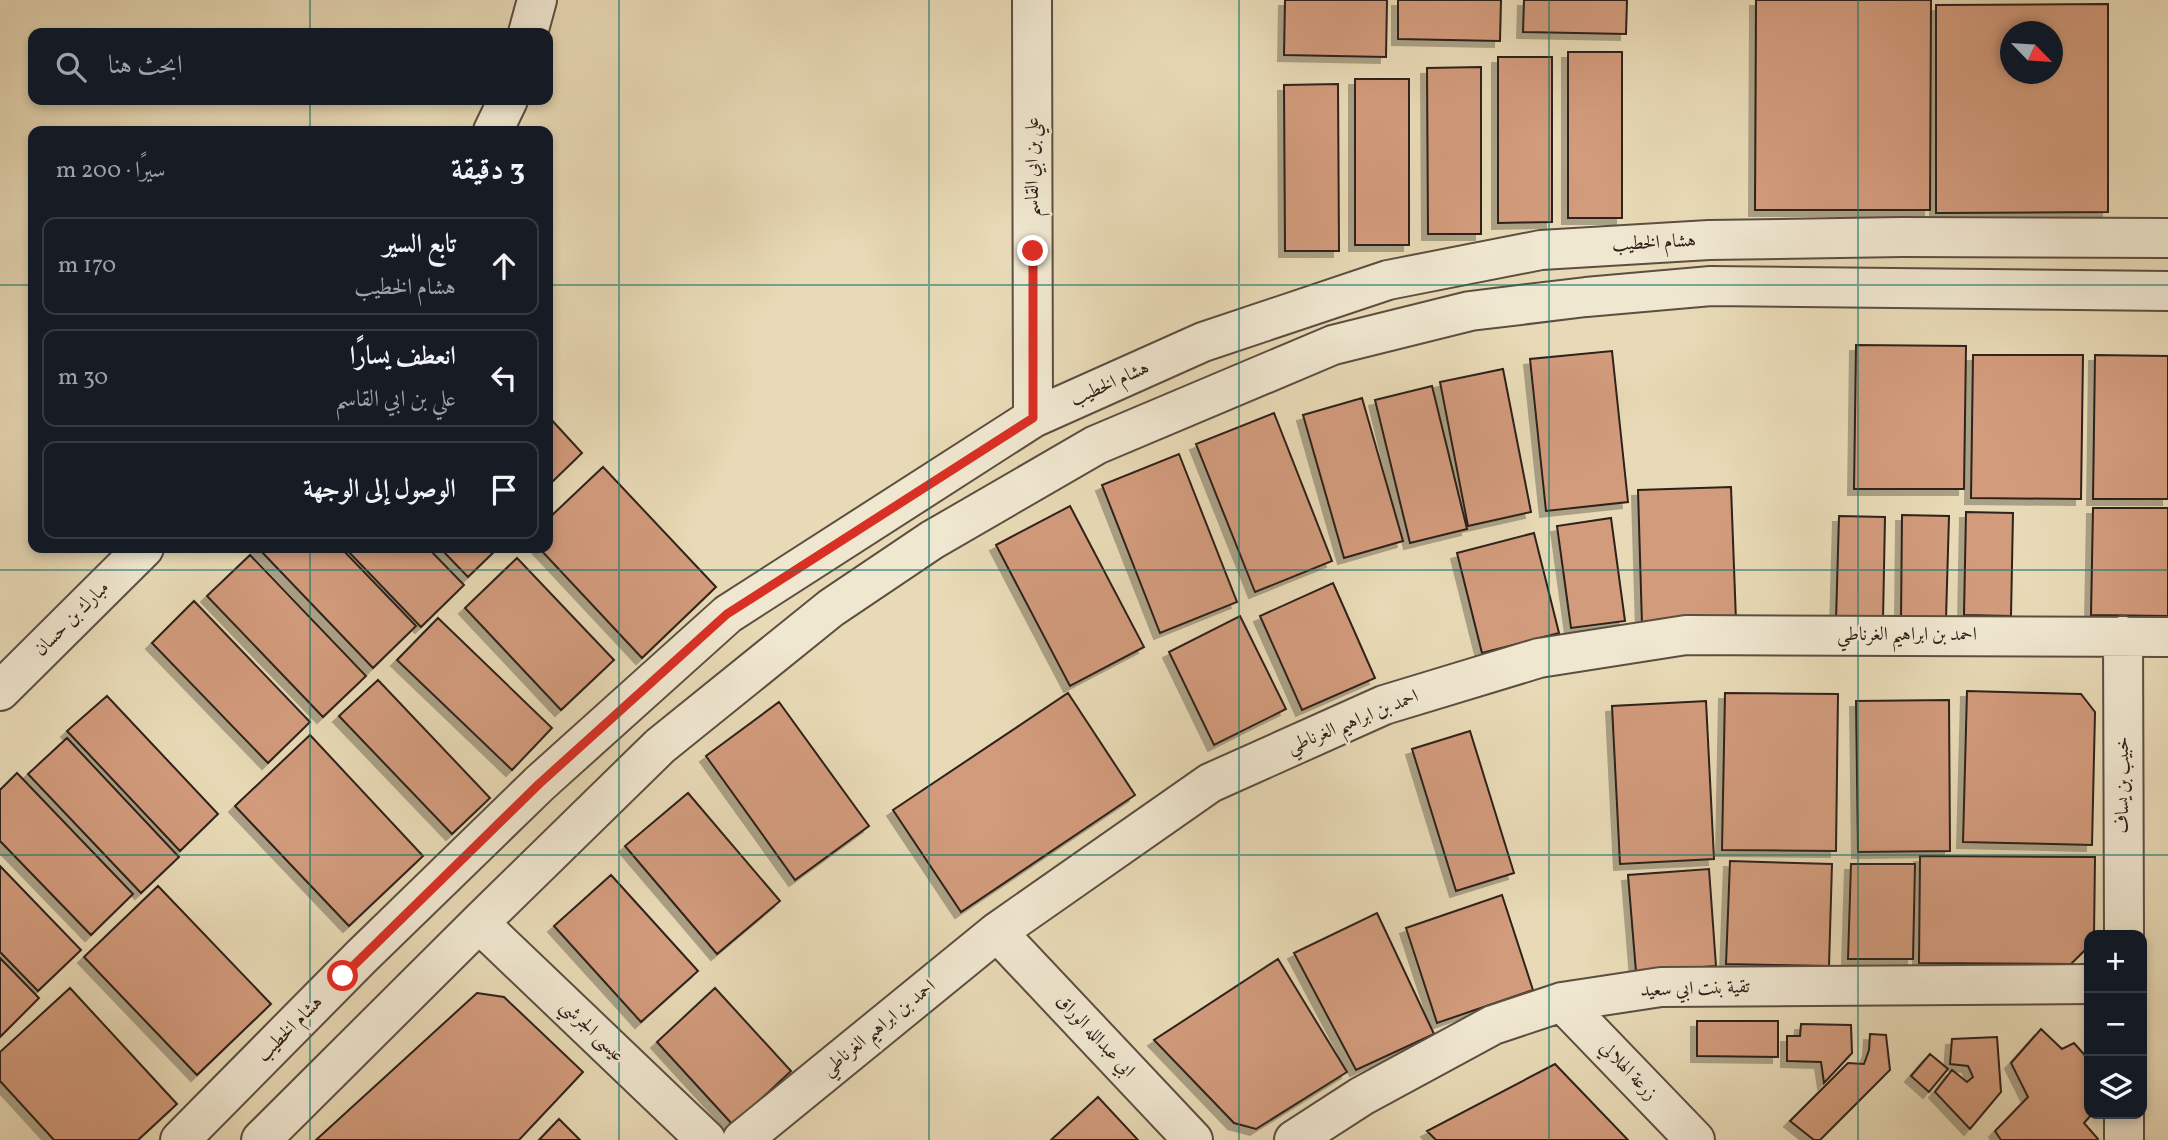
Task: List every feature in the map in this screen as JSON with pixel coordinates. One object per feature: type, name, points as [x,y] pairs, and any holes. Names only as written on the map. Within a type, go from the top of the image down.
[{"type":"street","points":[[529,28],[537,0]]},
{"type":"street","name":"علي بن ابي القاسم","points":[[1032,0],[1033,418]]},
{"type":"street","points":[[495,126],[506,105]]},
{"type":"street","name":"هشام الخطيب","points":[[180,1140],[361,957],[539,784],[727,614],[1033,418],[1203,342],[1374,285],[1541,250],[1709,240],[1902,237],[2168,238]]},
{"type":"street","points":[[261,1140],[660,746],[831,608],[909,555],[1096,445],[1333,345],[1470,311],[1711,286],[2168,291]]},
{"type":"street","name":"مبارك بن حسان","points":[[0,691],[139,553]]},
{"type":"street","name":"احمد بن ابراهيم الغرناطي","points":[[742,1140],[997,932],[1210,783],[1384,705],[1539,658],[1686,635],[2168,636]]},
{"type":"street","name":"خبيب بن يساف","points":[[2123,636],[2123,930]]},
{"type":"street","name":"عيسى الجرشي","points":[[479,923],[705,1140]]},
{"type":"street","name":"ابي عبدالله الوراق","points":[[997,932],[1193,1140]]},
{"type":"street","name":"تقية بنت ابي سعيد","points":[[1294,1140],[1363,1096],[1493,1025],[1562,1002],[1661,987],[2084,984]]},
{"type":"street","name":"زرعة الهلالي","points":[[1562,1002],[1695,1140]]},
{"type":"street","points":[[2124,1119],[2124,1140]]},
{"type":"building","points":[[1285,0],[1387,0],[1386,57],[1284,55]]},
{"type":"building","points":[[1398,0],[1501,0],[1500,41],[1398,39]]},
{"type":"building","points":[[1524,0],[1627,0],[1626,34],[1523,32]]},
{"type":"building","points":[[1756,0],[1931,0],[1930,210],[1755,210]]},
{"type":"building","points":[[2108,4],[2108,212],[1936,213],[1936,5]]},
{"type":"building","points":[[1568,52],[1622,52],[1622,218],[1568,218]]},
{"type":"building","points":[[1498,57],[1552,57],[1552,222],[1498,223]]},
{"type":"building","points":[[1481,67],[1481,234],[1428,234],[1427,68]]},
{"type":"building","points":[[1355,79],[1409,79],[1409,245],[1355,245]]},
{"type":"building","points":[[1338,84],[1339,251],[1285,251],[1284,85]]},
{"type":"building","points":[[1856,345],[1966,346],[1964,489],[1854,489]]},
{"type":"building","points":[[1612,351],[1628,502],[1546,511],[1530,359]]},
{"type":"building","points":[[1973,355],[2083,355],[2081,499],[1971,498]]},
{"type":"building","points":[[2095,355],[2168,356],[2168,499],[2093,499]]},
{"type":"building","points":[[1503,369],[1531,512],[1468,526],[1440,382]]},
{"type":"building","points":[[1432,386],[1467,529],[1410,543],[1375,400]]},
{"type":"building","points":[[1362,398],[1403,541],[1344,558],[1303,415]]},
{"type":"building","points":[[1274,413],[1332,561],[1255,592],[1196,444]]},
{"type":"building","points":[[553,421],[582,453],[553,481]]},
{"type":"building","points":[[1179,454],[1237,602],[1160,633],[1102,485]]},
{"type":"building","points":[[603,467],[716,587],[642,658],[544,553],[553,553],[553,514]]},
{"type":"building","points":[[1731,487],[1736,621],[1642,625],[1638,490]]},
{"type":"building","points":[[1070,506],[1144,647],[1070,686],[996,545]]},
{"type":"building","points":[[2093,508],[2168,508],[2168,616],[2091,615]]},
{"type":"building","points":[[1966,512],[2013,513],[2011,616],[1964,615]]},
{"type":"building","points":[[1902,515],[1949,516],[1946,619],[1901,619]]},
{"type":"building","points":[[1839,516],[1885,517],[1883,620],[1836,620]]},
{"type":"building","points":[[1611,518],[1625,621],[1571,628],[1557,526]]},
{"type":"building","points":[[1534,533],[1559,633],[1482,653],[1457,553]]},
{"type":"building","points":[[263,553],[346,553],[416,626],[373,668]]},
{"type":"building","points":[[350,553],[433,553],[464,585],[421,627]]},
{"type":"building","points":[[445,553],[493,553],[468,577]]},
{"type":"building","points":[[250,555],[366,676],[323,717],[207,596]]},
{"type":"building","points":[[517,558],[614,660],[561,710],[465,608]]},
{"type":"building","points":[[1333,583],[1375,678],[1302,710],[1260,616]]},
{"type":"building","points":[[194,601],[310,722],[268,763],[152,643]]},
{"type":"building","points":[[1240,616],[1286,709],[1214,745],[1169,652]]},
{"type":"building","points":[[438,618],[552,728],[512,770],[397,660]]},
{"type":"building","points":[[378,680],[490,798],[452,834],[339,716]]},
{"type":"building","points":[[1967,691],[2081,694],[2095,712],[2092,845],[1963,842]]},
{"type":"building","points":[[1068,693],[1135,795],[961,912],[893,810]]},
{"type":"building","points":[[1725,693],[1838,694],[1836,851],[1722,850]]},
{"type":"building","points":[[107,696],[218,814],[180,851],[67,731]]},
{"type":"building","points":[[1949,700],[1950,851],[1858,852],[1856,701]]},
{"type":"building","points":[[1706,701],[1714,859],[1620,864],[1612,706]]},
{"type":"building","points":[[779,702],[869,826],[795,880],[706,756]]},
{"type":"building","points":[[1470,731],[1514,873],[1456,891],[1412,749]]},
{"type":"building","points":[[310,735],[423,856],[349,926],[235,806]]},
{"type":"building","points":[[67,738],[179,857],[141,893],[28,774]]},
{"type":"building","points":[[17,773],[133,894],[91,935],[0,841],[0,790]]},
{"type":"building","points":[[688,793],[780,901],[717,954],[625,846]]},
{"type":"building","points":[[1920,856],[2095,857],[2094,930],[2084,930],[2084,951],[2071,964],[1919,963]]},
{"type":"building","points":[[1730,861],[1832,864],[1829,966],[1726,964]]},
{"type":"building","points":[[1851,864],[1915,864],[1913,959],[1848,959]]},
{"type":"building","points":[[0,866],[81,950],[38,991],[0,952]]},
{"type":"building","points":[[1709,869],[1716,966],[1636,972],[1628,875]]},
{"type":"building","points":[[611,875],[698,971],[641,1022],[554,926]]},
{"type":"building","points":[[158,886],[271,1004],[197,1075],[84,957]]},
{"type":"building","points":[[1502,895],[1533,990],[1437,1023],[1406,928]]},
{"type":"building","points":[[1377,913],[1434,1034],[1356,1070],[1294,953]]},
{"type":"building","points":[[0,958],[39,998],[0,1037]]},
{"type":"building","points":[[1278,959],[1347,1072],[1256,1129],[1234,1123],[1154,1040]]},
{"type":"building","points":[[70,988],[177,1104],[138,1140],[54,1140],[0,1081],[0,1052]]},
{"type":"building","points":[[715,988],[791,1071],[733,1125],[657,1042]]},
{"type":"building","points":[[477,993],[504,997],[583,1072],[519,1140],[316,1140]]},
{"type":"building","points":[[1697,1021],[1778,1021],[1778,1057],[1697,1056]]},
{"type":"building","points":[[1801,1024],[1851,1025],[1852,1053],[1824,1083],[1821,1062],[1787,1061],[1787,1036],[1800,1036]]},
{"type":"building","points":[[2041,1029],[2062,1049],[2074,1043],[2084,1054],[2084,1119],[2088,1119],[2084,1123],[2098,1139],[2001,1140],[1995,1131],[2028,1097],[2011,1063]]},
{"type":"building","points":[[1870,1034],[1886,1035],[1890,1070],[1820,1140],[1814,1140],[1790,1121],[1848,1063],[1864,1064],[1869,1050]]},
{"type":"building","points":[[1997,1037],[2001,1092],[1970,1129],[1935,1092],[1952,1070],[1967,1082],[1973,1077],[1968,1066],[1950,1064],[1952,1039]]},
{"type":"building","points":[[1930,1054],[1948,1069],[1929,1092],[1911,1076]]},
{"type":"building","points":[[1555,1064],[1628,1140],[1436,1140],[1427,1131]]},
{"type":"building","points":[[1098,1097],[1138,1140],[1051,1140]]},
{"type":"building","points":[[559,1119],[580,1140],[539,1140]]},
{"type":"route","points":[[343,976],[539,784],[727,614],[1033,418],[1033,251]]}]
